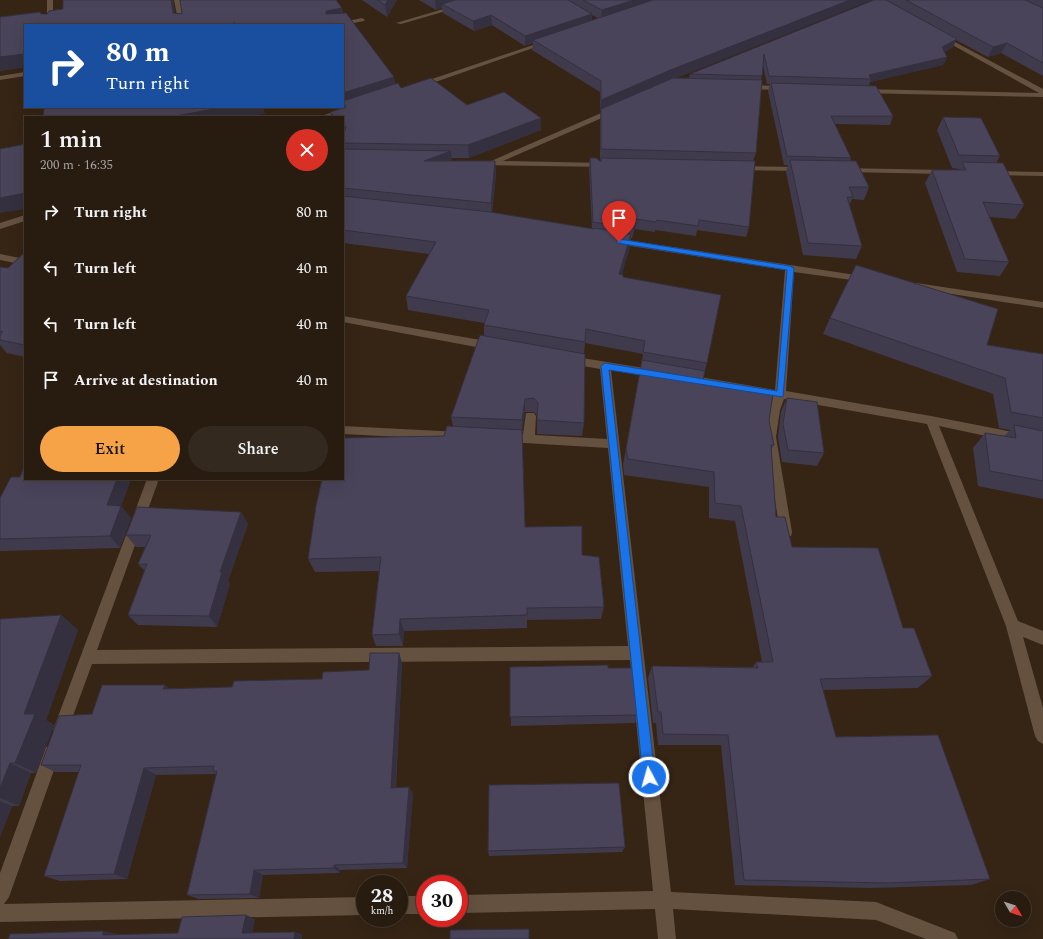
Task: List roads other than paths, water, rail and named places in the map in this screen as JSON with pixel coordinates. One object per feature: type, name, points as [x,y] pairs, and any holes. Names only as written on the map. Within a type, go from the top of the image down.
[{"type":"street","points":[[47,22],[50,0]]},
{"type":"street","points":[[399,23],[481,0]]},
{"type":"street","points":[[180,1],[182,24]]},
{"type":"street","points":[[338,24],[362,20]]},
{"type":"street","points":[[933,32],[1043,92]]},
{"type":"street","points":[[413,87],[554,39]]},
{"type":"street","points":[[0,78],[24,74]]},
{"type":"street","points":[[734,87],[797,89]]},
{"type":"street","points":[[853,90],[1043,96]]},
{"type":"street","points":[[326,116],[353,107]]},
{"type":"street","points":[[491,163],[620,107]]},
{"type":"street","points":[[467,163],[613,166]]},
{"type":"street","points":[[733,168],[812,169]]},
{"type":"street","points":[[836,170],[955,172]]},
{"type":"street","points":[[979,172],[1043,174]]},
{"type":"street","points":[[0,226],[24,218]]},
{"type":"street","points":[[604,239],[877,281]]},
{"type":"street","points":[[0,257],[24,262]]},
{"type":"street","points":[[788,548],[770,437],[774,410],[780,394],[790,268]]},
{"type":"street","points":[[909,285],[1043,305]]},
{"type":"street","points":[[344,319],[505,348]]},
{"type":"street","points":[[558,358],[932,420],[1043,443]]},
{"type":"street","points":[[605,366],[667,939]]},
{"type":"street","points":[[530,416],[530,440]]},
{"type":"street","points":[[932,420],[1013,626],[1043,736]]},
{"type":"street","points":[[344,430],[475,437]]},
{"type":"street","points":[[498,438],[613,444]]},
{"type":"street","points":[[0,897],[153,480]]},
{"type":"street","points":[[1013,626],[1043,638]]},
{"type":"street","points":[[88,657],[636,653]]},
{"type":"street","points":[[468,904],[662,900],[876,911],[949,939]]},
{"type":"street","points":[[0,913],[356,906]]}]
